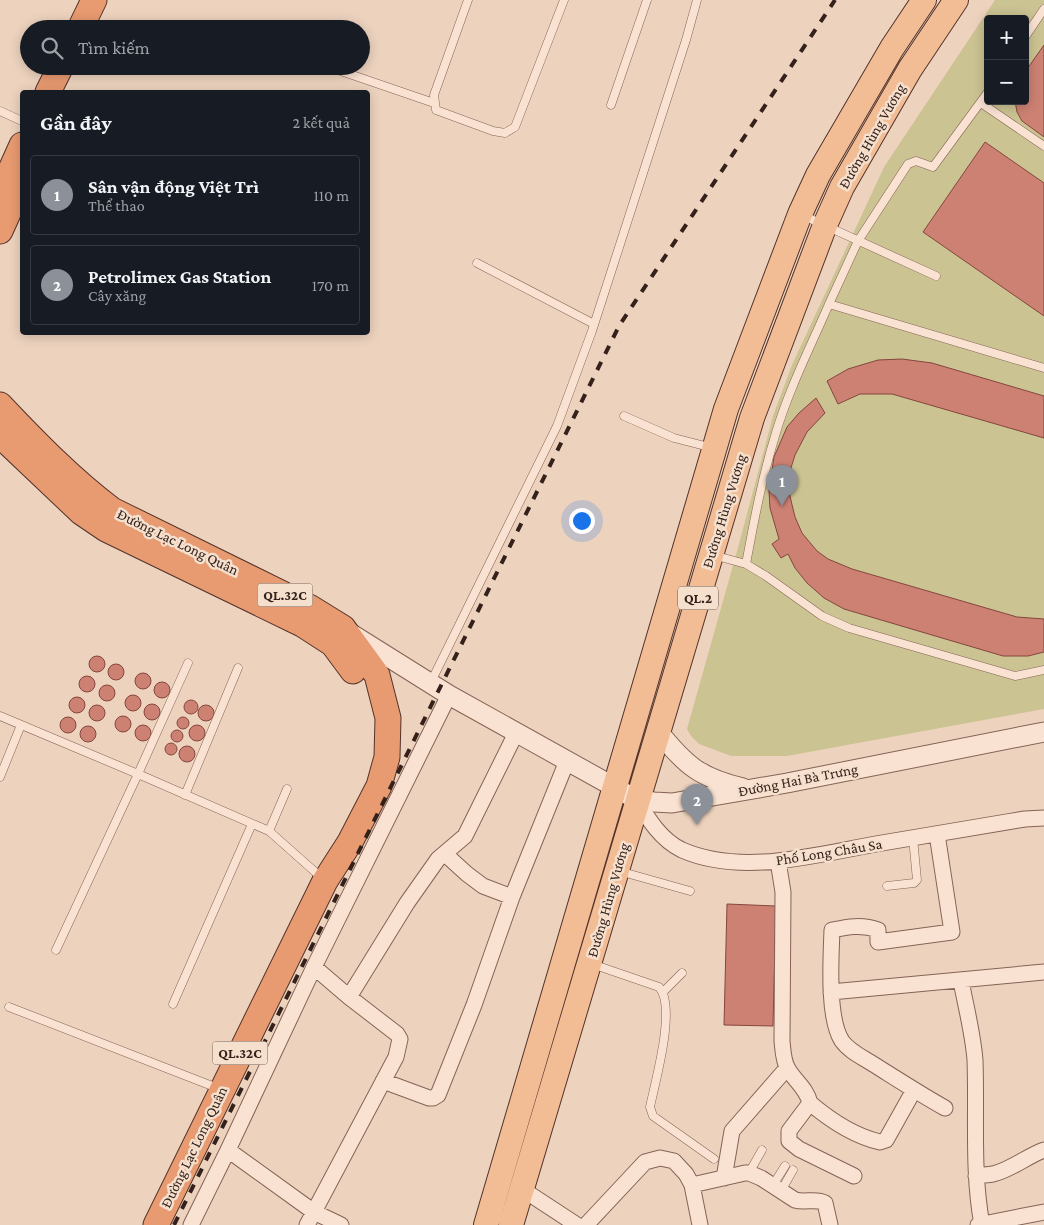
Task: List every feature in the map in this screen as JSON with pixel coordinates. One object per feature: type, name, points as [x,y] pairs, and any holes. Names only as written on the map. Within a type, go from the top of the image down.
[{"type":"highway","points":[[84,20],[94,0]]},
{"type":"highway","points":[[98,20],[108,0]]},
{"type":"highway","points":[[49,90],[56,75]]},
{"type":"highway","points":[[65,90],[72,75]]},
{"type":"highway","points":[[0,194],[20,149]]},
{"type":"highway","points":[[0,231],[20,186]]},
{"type":"highway","points":[[0,391],[4,419]]},
{"type":"highway","name":"Đường Lạc Long Quân","points":[[4,419],[112,510],[309,606],[338,636],[363,656],[377,674],[388,718],[388,757],[379,786],[350,842],[325,881],[156,1225]]},
{"type":"highway","name":"Đường Lạc Long Quân","points":[[325,881],[338,834],[365,780],[371,754],[372,721],[362,684],[338,636]]},
{"type":"main road","name":"Đường Hùng Vương","points":[[486,1225],[726,409],[800,214],[823,166],[892,48],[924,0]]},
{"type":"main road","name":"Đường Hùng Vương","points":[[511,1225],[752,418],[825,225],[842,187],[910,69],[956,0]]},
{"type":"street","name":"Đường Hai Bà Trưng","points":[[338,636],[430,684],[637,800],[672,802],[749,790],[1044,732]]},
{"type":"street","name":"Đường Hai Bà Trưng","points":[[363,656],[430,684]]},
{"type":"street","points":[[191,1225],[314,967],[449,695]]},
{"type":"street","points":[[658,731],[680,756],[701,774],[720,783],[749,790]]},
{"type":"street","points":[[349,997],[438,859],[465,836],[516,733]]},
{"type":"street","points":[[383,1081],[429,1098],[438,1095],[474,1005],[512,897],[567,762]]},
{"type":"street","name":"Phố Long Châu Sa","points":[[637,800],[656,829],[680,849],[725,861],[778,861],[1025,819],[1044,818]]},
{"type":"street","points":[[937,834],[952,932],[878,942],[878,930],[869,927],[848,926],[832,930],[831,992],[834,1015],[842,1040],[851,1050],[945,1108]]},
{"type":"street","points":[[445,854],[483,886],[512,897]]},
{"type":"street","points":[[778,861],[783,892],[782,1041],[783,1057],[787,1068],[808,1095],[810,1104],[840,1125],[880,1142],[886,1140],[914,1090]]},
{"type":"street","points":[[311,1218],[396,1057],[400,1039],[398,1034],[349,997],[314,967]]},
{"type":"street","points":[[831,992],[1044,972]]},
{"type":"street","points":[[961,981],[974,1058],[976,1176],[981,1225],[1044,1212]]},
{"type":"street","points":[[724,1178],[732,1131],[787,1068]]},
{"type":"street","points":[[810,1104],[789,1131],[789,1141],[799,1149],[854,1176]]},
{"type":"street","points":[[228,1150],[311,1218],[341,1225]]},
{"type":"street","points":[[976,1176],[1002,1171],[1044,1150]]},
{"type":"street","points":[[586,1225],[645,1162],[660,1158],[674,1161],[686,1174],[692,1185],[700,1225]]},
{"type":"street","points":[[692,1185],[744,1173],[756,1175],[802,1202],[821,1200],[825,1203],[830,1225]]},
{"type":"street","points":[[522,1189],[577,1225]]},
{"type":"lane","points":[[468,0],[434,95],[434,103],[436,110],[493,131],[505,133],[515,127],[564,0]]},
{"type":"lane","points":[[611,105],[647,0]]},
{"type":"lane","points":[[430,684],[557,426],[594,324],[697,0]]},
{"type":"lane","points":[[1029,31],[1044,9]]},
{"type":"lane","points":[[352,75],[434,103]]},
{"type":"lane","points":[[746,564],[758,503],[775,435],[796,379],[858,240],[908,164],[916,161],[934,167],[984,98]]},
{"type":"lane","points":[[981,102],[1044,146]]},
{"type":"lane","points":[[0,111],[20,120]]},
{"type":"lane","points":[[800,214],[936,276]]},
{"type":"lane","points":[[477,263],[594,324]]},
{"type":"lane","points":[[829,304],[1044,368]]},
{"type":"lane","points":[[624,416],[674,438],[715,449]]},
{"type":"lane","points":[[711,555],[746,564],[822,616],[849,628],[1015,676],[1044,670]]},
{"type":"lane","points":[[56,950],[188,663]]},
{"type":"lane","points":[[185,794],[238,668]]},
{"type":"lane","points":[[0,716],[269,831],[325,881]]},
{"type":"lane","points":[[0,777],[21,725]]},
{"type":"lane","points":[[269,831],[287,789]]},
{"type":"lane","points":[[173,1004],[252,824]]},
{"type":"lane","points":[[887,886],[914,883],[917,880],[913,838]]},
{"type":"lane","points":[[617,871],[690,891]]},
{"type":"lane","points":[[590,963],[659,987],[663,992],[666,1028],[650,1107],[653,1116],[714,1159]]},
{"type":"lane","points":[[663,992],[682,973]]},
{"type":"lane","points":[[9,1007],[222,1090]]},
{"type":"lane","points":[[749,1173],[762,1150]]},
{"type":"lane","points":[[777,1188],[789,1168]]},
{"type":"shaded area","points":[[995,0],[1044,0],[1044,709],[787,756],[731,756],[699,744],[691,736],[687,729],[773,416],[792,365],[884,167],[984,17],[984,105],[1029,105],[1029,15],[985,15]]},
{"type":"building","points":[[1044,45],[1044,137],[1022,121],[1017,112],[1016,105],[1029,105],[1029,66]]},
{"type":"building","points":[[985,142],[1044,183],[1044,316],[923,232]]},
{"type":"building","points":[[902,359],[932,363],[1044,396],[1044,438],[892,394],[860,394],[838,404],[827,381],[848,369],[878,360]]},
{"type":"building","points":[[816,398],[825,413],[807,432],[795,455],[789,474],[789,492],[795,517],[802,533],[817,551],[828,559],[852,569],[1017,617],[1044,619],[1044,652],[1028,656],[1003,656],[844,609],[824,598],[807,583],[795,568],[788,554],[781,558],[772,544],[779,539],[770,508],[769,491],[774,457],[787,427]]},
{"type":"building","points":[[94,656],[100,656],[105,661],[103,670],[94,672],[89,667],[89,661]]},
{"type":"building","points":[[113,664],[119,664],[124,669],[122,678],[113,680],[108,675],[108,669]]},
{"type":"building","points":[[140,673],[146,673],[151,678],[149,687],[140,689],[135,684],[135,678]]},
{"type":"building","points":[[84,676],[90,676],[95,681],[93,690],[84,692],[79,687],[79,681]]},
{"type":"building","points":[[159,682],[165,682],[170,687],[168,696],[159,698],[154,693],[154,687]]},
{"type":"building","points":[[104,685],[110,685],[115,690],[113,699],[104,701],[99,696],[99,690]]},
{"type":"building","points":[[130,695],[136,695],[141,700],[139,709],[130,711],[125,706],[125,700]]},
{"type":"building","points":[[74,697],[80,697],[85,702],[83,711],[74,713],[69,708],[69,702]]},
{"type":"building","points":[[191,700],[196,702],[198,707],[196,712],[191,714],[186,712],[184,707],[186,702]]},
{"type":"building","points":[[149,704],[155,704],[160,709],[158,718],[149,720],[144,715],[144,709]]},
{"type":"building","points":[[94,705],[100,705],[105,710],[103,719],[94,721],[89,716],[89,710]]},
{"type":"building","points":[[203,705],[209,705],[214,710],[212,719],[203,721],[198,716],[198,710]]},
{"type":"building","points":[[120,716],[126,716],[131,721],[129,730],[120,732],[115,727],[115,721]]},
{"type":"building","points":[[65,717],[71,717],[76,722],[74,731],[65,733],[60,728],[60,722]]},
{"type":"building","points":[[183,717],[189,723],[183,729],[177,723]]},
{"type":"building","points":[[140,725],[146,725],[151,730],[149,739],[140,741],[135,736],[135,730]]},
{"type":"building","points":[[194,725],[200,725],[205,730],[203,739],[194,741],[189,736],[189,730]]},
{"type":"building","points":[[85,726],[91,726],[96,731],[94,740],[85,742],[80,737],[80,731]]},
{"type":"building","points":[[177,730],[183,736],[177,742],[171,736]]},
{"type":"building","points":[[171,743],[177,749],[171,755],[165,749]]},
{"type":"building","points":[[184,746],[190,746],[195,751],[193,760],[184,762],[179,757],[179,751]]},
{"type":"building","points":[[727,904],[776,906],[773,1026],[724,1025]]},
{"type":"railway","points":[[174,1225],[619,326],[835,0]]},
{"type":"place","name":"Sân vận động Việt Trì","points":[[782,506]]},
{"type":"place","name":"Petrolimex Gas Station","points":[[697,825]]}]
